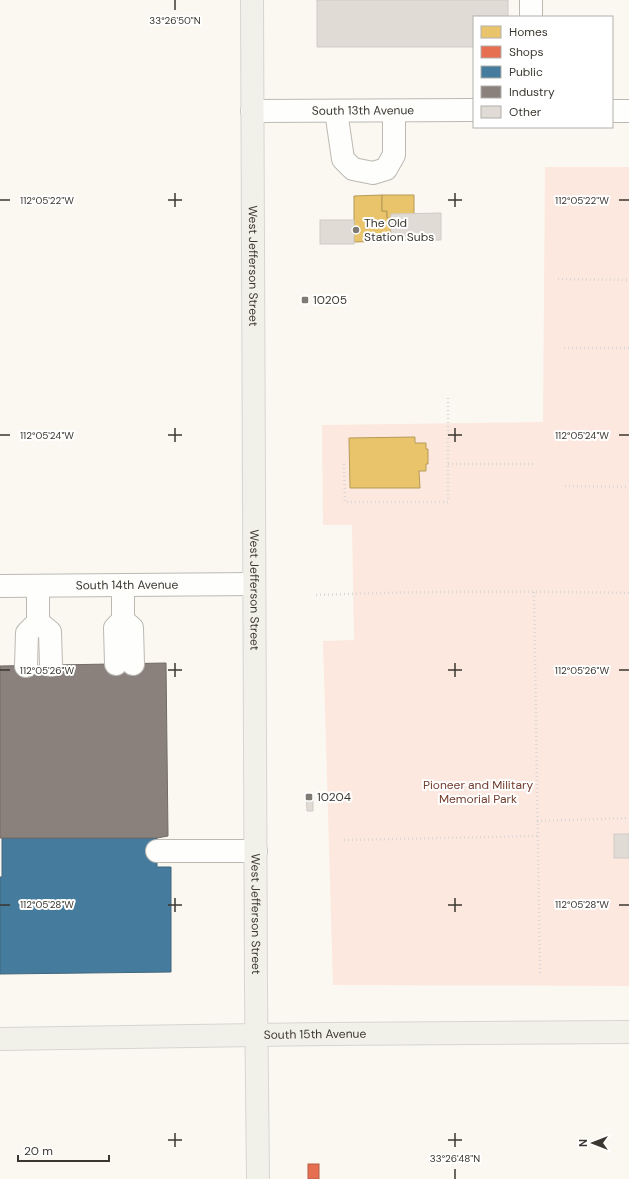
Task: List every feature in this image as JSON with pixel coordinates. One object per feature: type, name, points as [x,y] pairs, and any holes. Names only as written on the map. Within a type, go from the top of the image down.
[{"type":"main road","name":"West Jefferson Street","points":[[252,0],[258,1179]]},
{"type":"main road","name":"South 15th Avenue","points":[[0,1038],[629,1032]]},
{"type":"street","points":[[531,0],[531,16]]},
{"type":"street","name":"South 13th Avenue","points":[[252,111],[473,110]]},
{"type":"street","points":[[336,111],[342,159],[353,169],[373,173],[386,169],[394,155],[394,111]]},
{"type":"street","points":[[613,111],[629,111]]},
{"type":"street","name":"South 14th Avenue","points":[[0,586],[254,584]]},
{"type":"street","points":[[123,585],[123,620],[115,628],[124,664]]},
{"type":"street","points":[[26,666],[27,633],[38,622],[38,586]]},
{"type":"street","points":[[38,622],[50,632],[51,665]]},
{"type":"street","points":[[156,851],[256,851]]},
{"type":"path","points":[[558,279],[629,280]]},
{"type":"path","points":[[564,348],[629,348]]},
{"type":"path","points":[[344,464],[345,502],[448,502],[448,396]]},
{"type":"path","points":[[448,464],[534,464]]},
{"type":"path","points":[[565,486],[629,487]]},
{"type":"path","points":[[534,592],[540,975]]},
{"type":"path","points":[[316,595],[534,592],[629,593]]},
{"type":"path","points":[[537,821],[629,818]]},
{"type":"path","points":[[344,840],[538,836]]},
{"type":"green space","name":"Pioneer and Military Memorial Park","points":[[545,167],[629,167],[629,986],[333,985],[323,641],[354,640],[352,525],[323,525],[322,425],[543,422]]},
{"type":"building: Homes","points":[[382,195],[382,211],[387,211],[387,218],[391,218],[391,241],[354,242],[354,196]]},
{"type":"building: Homes","points":[[382,195],[414,195],[414,218],[387,218],[387,211],[382,211]]},
{"type":"building: Homes","points":[[415,437],[415,443],[426,443],[426,449],[428,449],[428,464],[426,464],[426,471],[419,471],[420,488],[350,488],[349,438]]},
{"type":"building: Shops","points":[[308,1164],[319,1164],[319,1179],[308,1179]]},
{"type":"building: Public","points":[[2,838],[157,838],[157,867],[171,867],[171,972],[0,974],[0,877],[2,877]]},
{"type":"building: Industry","points":[[166,663],[168,836],[157,838],[0,838],[0,666]]},
{"type":"building: Other","points":[[317,0],[508,0],[508,16],[473,16],[473,47],[317,47]]},
{"type":"building: Other","points":[[441,213],[441,240],[391,241],[391,214]]},
{"type":"building: Other","points":[[320,220],[354,220],[354,244],[320,244]]},
{"type":"building: Other","points":[[306,794],[313,794],[313,811],[307,811]]},
{"type":"building: Other","points":[[614,834],[629,834],[629,858],[614,858]]},
{"type":"place","name":"The Old Station Subs","points":[[356,230]]},
{"type":"place","name":"10205","points":[[305,300]]},
{"type":"place","name":"10204","points":[[309,797]]}]
